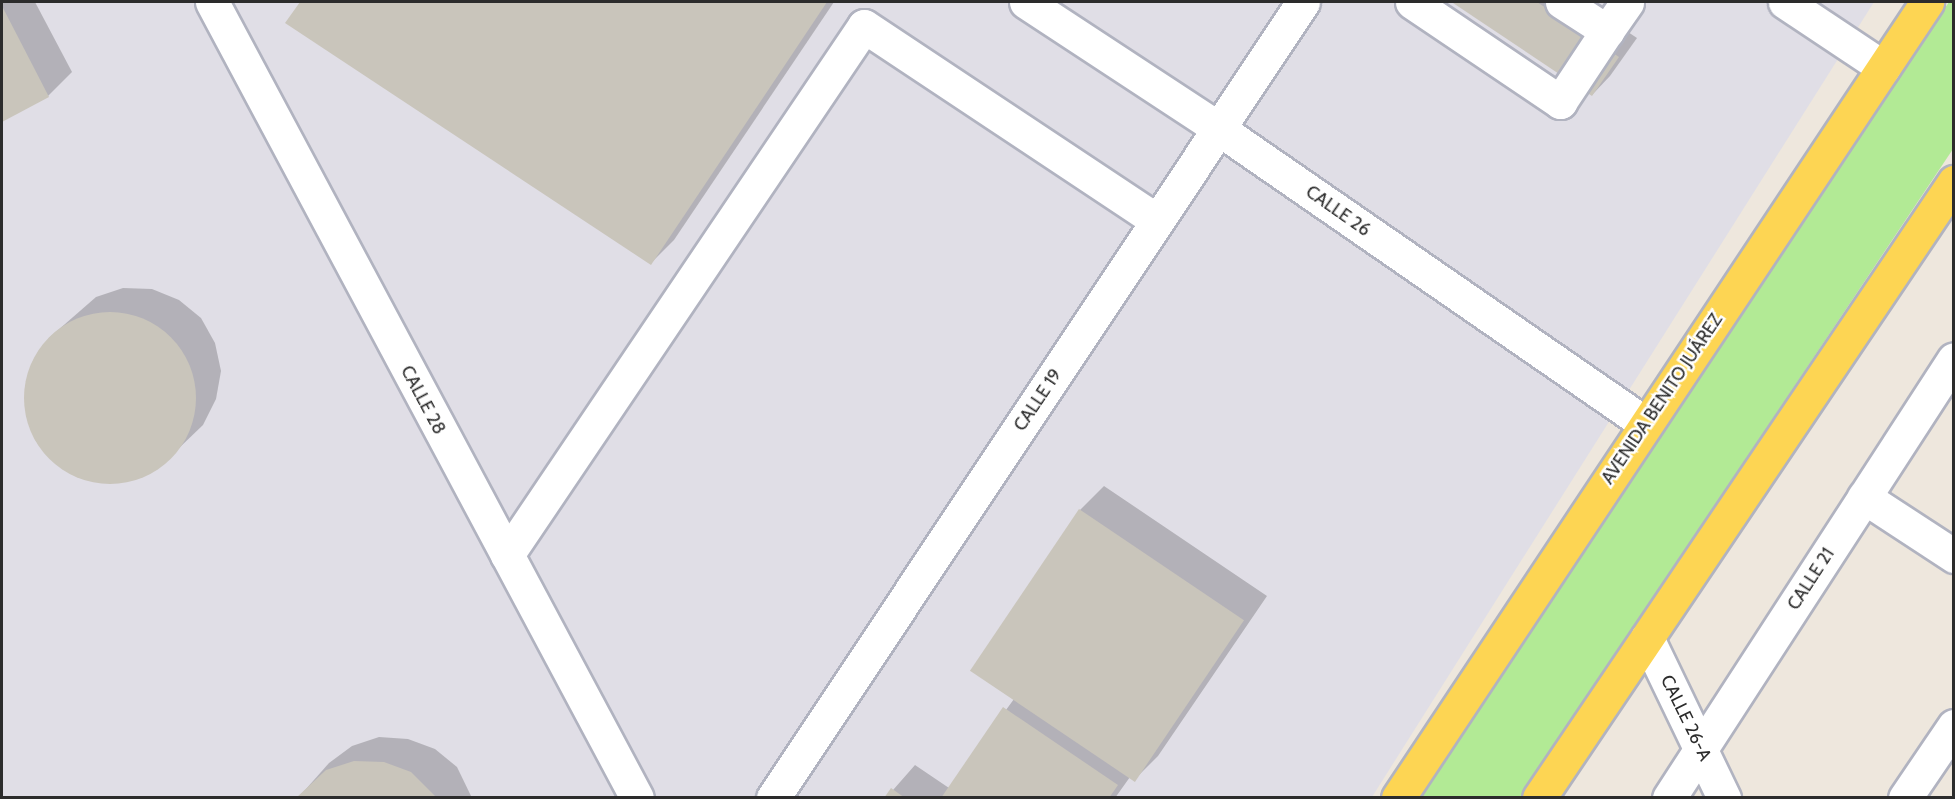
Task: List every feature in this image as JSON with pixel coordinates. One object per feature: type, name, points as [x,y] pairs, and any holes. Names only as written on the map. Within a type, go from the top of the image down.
[{"type":"main road","name":"AVENIDA BENITO JUÁREZ","points":[[1398,798],[1927,2]]},
{"type":"main road","points":[[1539,798],[1953,182]]},
{"type":"street","name":"CALLE 28","points":[[212,2],[637,798]]},
{"type":"street","name":"CALLE 26","points":[[1026,2],[1219,129],[1646,424]]},
{"type":"street","name":"CALLE 19","points":[[773,798],[1303,2]]},
{"type":"street","points":[[1412,2],[1560,102],[1627,2]]},
{"type":"street","points":[[1562,2],[1607,31]]},
{"type":"street","points":[[1785,2],[1883,67]]},
{"type":"street","points":[[507,555],[864,26],[1157,221]]},
{"type":"street","name":"CALLE 21","points":[[1669,798],[1953,359]]},
{"type":"street","points":[[1864,497],[1953,556]]},
{"type":"street","name":"CALLE 26-A","points":[[1647,638],[1724,798]]},
{"type":"street","points":[[1905,798],[1953,726]]},
{"type":"shaded area","points":[[2,2],[1874,2],[1372,797],[2,798]]},
{"type":"green space","points":[[1949,2],[1953,2],[1953,149],[1520,797],[1419,798]]},
{"type":"building","points":[[300,2],[827,2],[651,265],[285,23]]},
{"type":"building","points":[[1537,2],[1619,57],[1592,96],[1453,3]]},
{"type":"building","points":[[2,6],[49,97],[2,122]]},
{"type":"building","points":[[110,312],[143,318],[158,326],[171,337],[182,350],[190,365],[196,398],[190,431],[182,446],[171,459],[158,470],[143,478],[110,484],[77,478],[62,470],[49,459],[38,446],[30,431],[24,398],[30,365],[38,350],[49,337],[62,326],[77,318]]},
{"type":"building","points":[[1079,509],[1244,620],[1135,782],[970,671]]},
{"type":"building","points":[[1003,707],[1118,785],[1109,798],[941,798]]},
{"type":"building","points":[[354,761],[384,762],[411,772],[437,798],[296,798],[326,770]]},
{"type":"building","points":[[891,788],[905,798],[884,798]]}]
